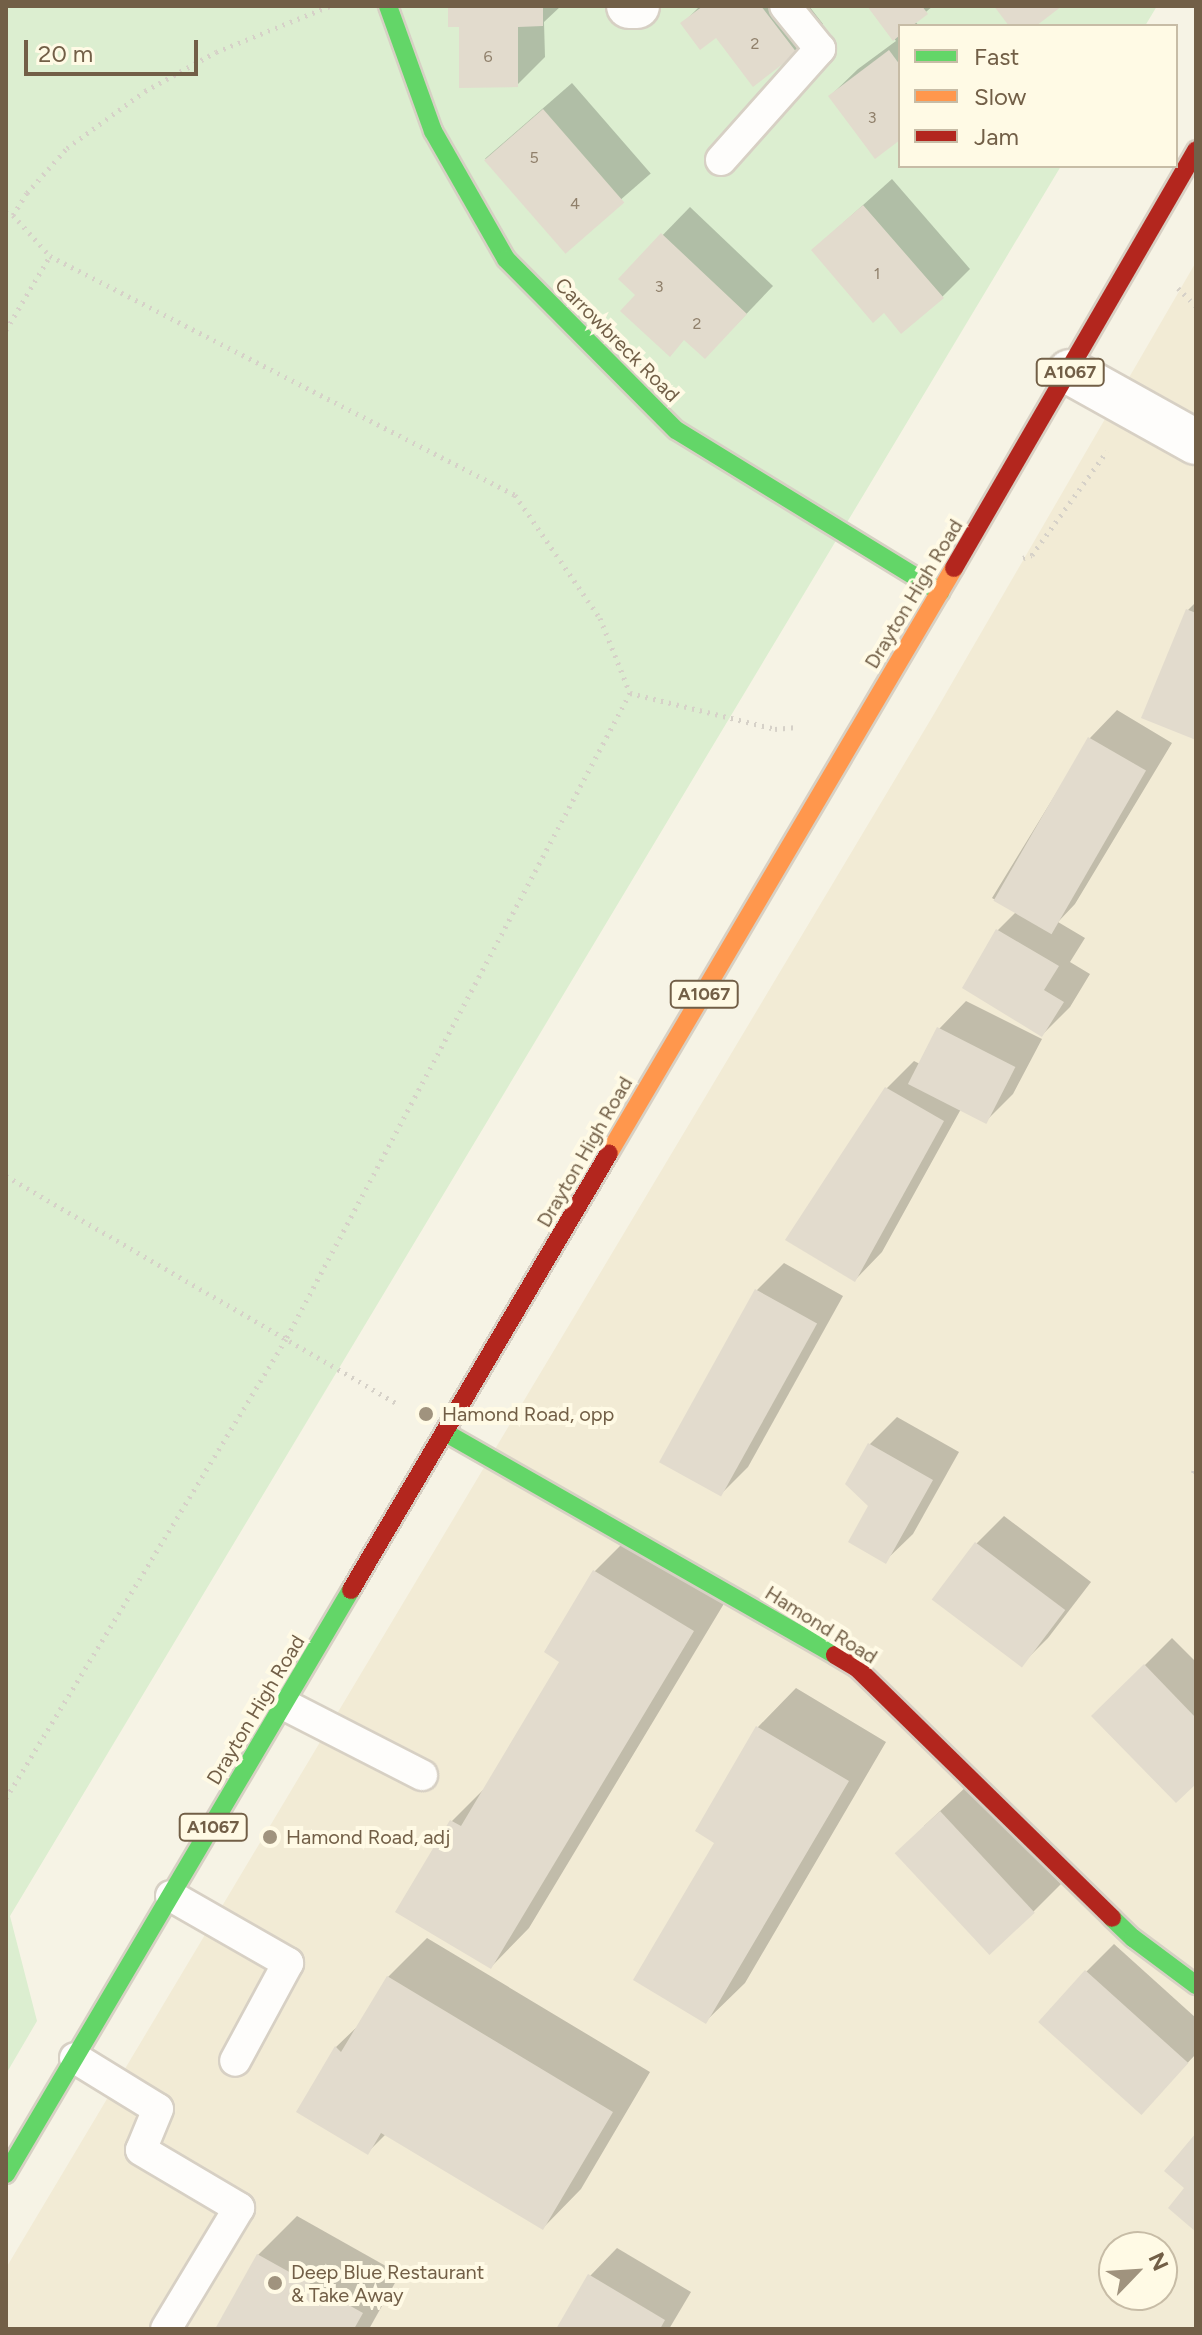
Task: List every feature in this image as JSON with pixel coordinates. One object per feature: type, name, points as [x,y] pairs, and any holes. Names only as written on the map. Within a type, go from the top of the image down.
[{"type":"main road","name":"Carrowbreck Road","points":[[388,6],[433,131],[506,259],[676,430],[940,592]]},
{"type":"main road","name":"Drayton High Road","points":[[6,2174],[1070,372],[1196,150]]},
{"type":"main road","name":"Hamond Road","points":[[446,1433],[857,1668],[1133,1938],[1196,1985]]},
{"type":"street","points":[[629,6],[637,6]]},
{"type":"street","points":[[1070,372],[1196,442]]},
{"type":"lane","points":[[721,160],[820,49],[785,6]]},
{"type":"lane","points":[[285,1705],[422,1775]]},
{"type":"lane","points":[[171,1896],[288,1963],[235,2061]]},
{"type":"lane","points":[[75,2058],[158,2109],[141,2150],[239,2208],[166,2329]]},
{"type":"path","points":[[13,215],[27,193],[67,148],[145,91],[216,52],[330,6]]},
{"type":"path","points":[[6,213],[13,215],[50,256],[515,495],[600,618],[630,693],[286,1339],[6,1798]]},
{"type":"path","points":[[6,330],[50,256]]},
{"type":"path","points":[[630,693],[775,729],[866,718]]},
{"type":"path","points":[[6,1176],[446,1433]]},
{"type":"shaded area","points":[[1196,262],[1196,2329],[6,2329],[6,2268],[934,714]]},
{"type":"green space","points":[[6,6],[1157,6],[1146,24],[898,24],[898,168],[1060,168],[10,1916],[37,2021],[6,2074]]},
{"type":"building","points":[[448,6],[543,6],[543,26],[518,27],[518,87],[459,88],[459,27],[448,27]]},
{"type":"building","points":[[703,6],[761,6],[797,53],[753,87],[716,38],[700,50],[680,23]]},
{"type":"building","points":[[867,6],[922,6],[928,14],[915,24],[898,24],[898,37],[893,41]]},
{"type":"building","points":[[994,6],[1062,6],[1039,24],[1008,24]]},
{"type":"building","points":[[889,50],[898,62],[898,142],[875,159],[828,96]]},
{"type":"building","points":[[543,109],[624,203],[565,254],[484,160]]},
{"type":"building","points":[[863,205],[944,298],[901,334],[884,313],[873,323],[811,250]]},
{"type":"building","points":[[661,233],[747,314],[705,359],[684,340],[670,357],[620,311],[635,295],[618,279]]},
{"type":"building","points":[[1186,609],[1196,613],[1196,740],[1141,718]]},
{"type":"building","points":[[1088,737],[1146,770],[1052,934],[994,901]]},
{"type":"building","points":[[996,929],[1059,966],[1044,990],[1064,1002],[1042,1037],[962,988]]},
{"type":"building","points":[[937,1027],[1015,1067],[986,1124],[908,1084]]},
{"type":"building","points":[[885,1087],[944,1121],[855,1282],[785,1240]]},
{"type":"building","points":[[755,1289],[817,1323],[721,1497],[659,1462]]},
{"type":"building","points":[[868,1443],[933,1480],[886,1564],[848,1542],[868,1506],[845,1484]]},
{"type":"building","points":[[975,1542],[1065,1610],[1022,1668],[932,1600]]},
{"type":"building","points":[[593,1570],[694,1631],[491,1969],[395,1912],[450,1820],[461,1826],[559,1662],[544,1652]]},
{"type":"building","points":[[1144,1664],[1196,1718],[1196,1784],[1176,1803],[1091,1716]]},
{"type":"building","points":[[756,1726],[849,1781],[706,2024],[633,1980],[714,1843],[695,1831]]},
{"type":"building","points":[[940,1811],[1035,1913],[989,1955],[895,1853]]},
{"type":"building","points":[[1085,1970],[1188,2063],[1141,2115],[1038,2022]]},
{"type":"building","points":[[387,1976],[613,2112],[543,2230],[381,2133],[368,2155],[296,2112],[335,2046],[341,2052]]},
{"type":"building","points":[[1196,2133],[1196,2232],[1168,2208],[1184,2188],[1164,2171]]},
{"type":"building","name":"Deep Blue Restaurant & Take Away","points":[[257,2254],[363,2313],[354,2329],[215,2329]]},
{"type":"building","points":[[588,2274],[665,2320],[660,2329],[556,2329]]},
{"type":"traffic: fast","points":[[388,6],[433,131],[506,259],[676,430],[940,592]]},
{"type":"traffic: fast","points":[[446,1433],[835,1655]]},
{"type":"traffic: fast","points":[[6,2174],[351,1590]]},
{"type":"traffic: fast","points":[[1112,1918],[1133,1938],[1196,1985]]},
{"type":"traffic: slow","points":[[609,1153],[954,568]]},
{"type":"traffic: jam","points":[[954,568],[1196,150]]},
{"type":"traffic: jam","points":[[351,1590],[609,1153]]},
{"type":"traffic: jam","points":[[835,1655],[857,1668],[1112,1918]]},
{"type":"place","name":"Hamond Road, opp","points":[[426,1414]]},
{"type":"place","name":"Hamond Road, adj","points":[[270,1837]]},
{"type":"place","name":"Deep Blue Restaurant & Take Away","points":[[275,2283]]}]
